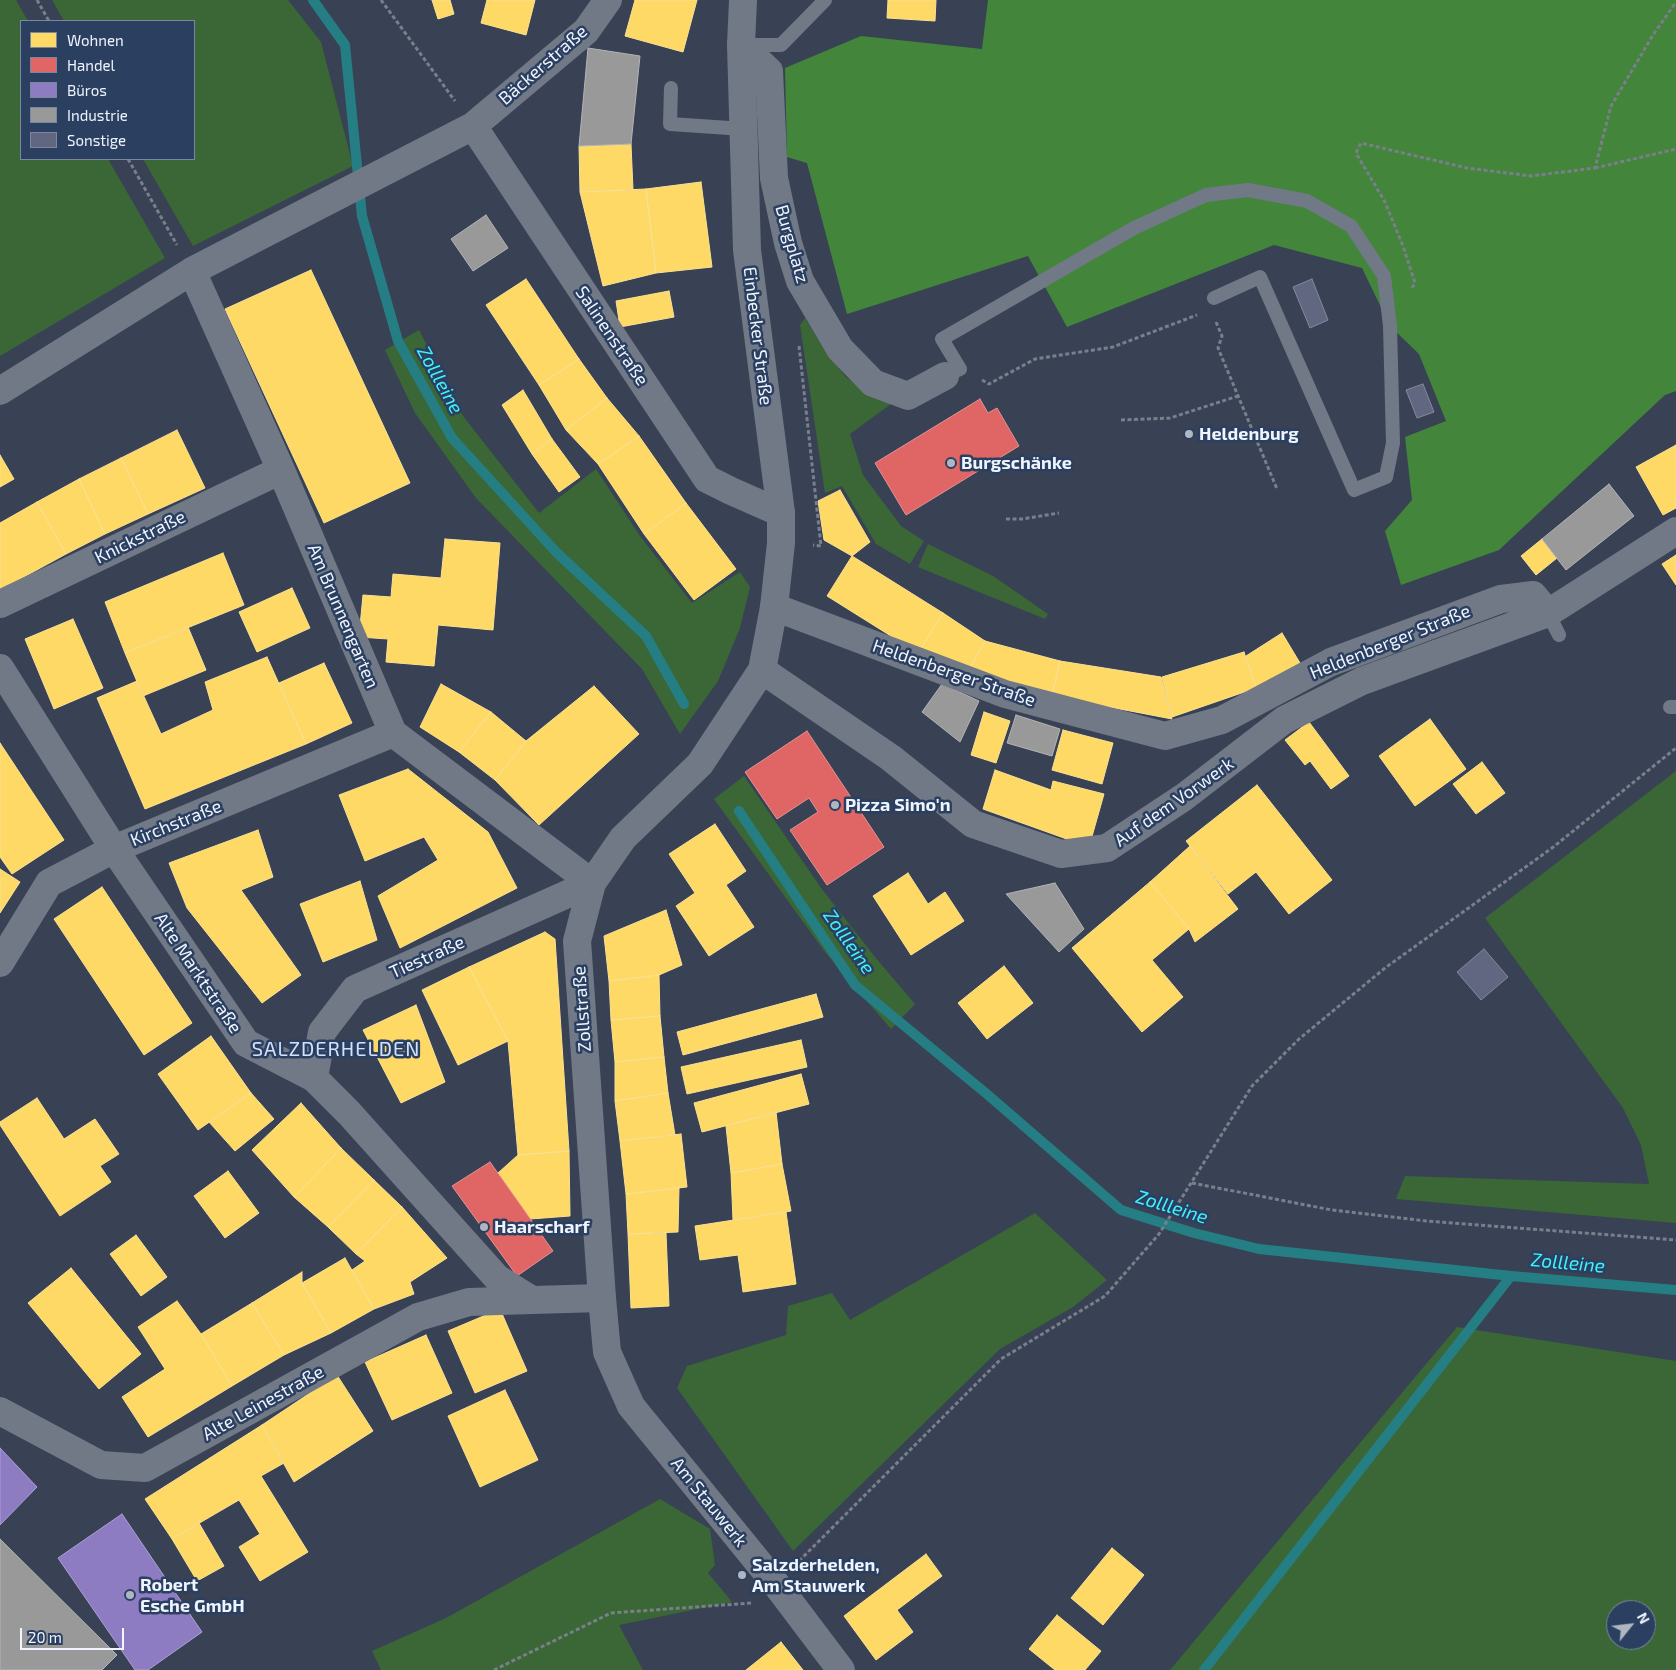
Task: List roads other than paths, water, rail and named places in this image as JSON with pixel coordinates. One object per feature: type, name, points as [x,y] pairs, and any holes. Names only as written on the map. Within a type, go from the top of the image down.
[{"type":"street","name":"Bäckerstraße","points":[[0,391],[192,271],[473,126],[586,31],[608,0]]},
{"type":"street","name":"Einbecker Straße","points":[[743,0],[741,45],[747,250],[781,513],[781,543],[774,607],[762,670]]},
{"type":"street","name":"Burgplatz","points":[[741,45],[769,71],[774,178],[788,243],[800,281],[840,349],[873,383],[908,396],[945,376]]},
{"type":"street","name":"Salinenstraße","points":[[473,126],[707,479],[781,513]]},
{"type":"street","name":"Am Brunnengarten","points":[[192,271],[281,470],[393,733]]},
{"type":"street","name":"Knickstraße","points":[[0,604],[281,470]]},
{"type":"street","points":[[1554,624],[1676,531]]},
{"type":"street","name":"Heldenberger Straße","points":[[774,607],[1005,694],[1165,736],[1222,720],[1332,662],[1501,599],[1533,596],[1554,624]]},
{"type":"street","name":"Auf dem Vorwerk","points":[[762,670],[891,758],[973,824],[1061,854],[1108,848],[1184,797],[1284,720],[1354,686],[1554,624]]},
{"type":"street","name":"Alte Marktstraße","points":[[0,668],[114,849],[246,1043],[314,1078],[349,1113],[497,1278],[532,1300]]},
{"type":"street","name":"Zollstraße","points":[[631,1406],[607,1352],[577,941],[592,882],[623,838],[700,764],[762,670]]},
{"type":"street","name":"Kirchstraße","points":[[0,963],[49,883],[114,849],[393,733]]},
{"type":"street","points":[[393,733],[592,882]]},
{"type":"street","name":"Tiestraße","points":[[314,1078],[322,1032],[355,989],[592,882]]},
{"type":"street","points":[[532,1300],[602,1298]]},
{"type":"street","name":"Alte Leinestraße","points":[[0,1411],[101,1465],[145,1468],[418,1317],[469,1302],[532,1300]]},
{"type":"street","name":"Am Stauwerk","points":[[631,1406],[776,1584],[841,1670]]},
{"type":"lane","points":[[741,45],[781,45],[826,0]]},
{"type":"lane","points":[[671,88],[670,124],[744,129]]},
{"type":"lane","points":[[945,376],[960,369],[942,339],[1134,228],[1206,195],[1248,190],[1307,201],[1350,226],[1384,276],[1390,326],[1393,443],[1386,477],[1354,490],[1260,277],[1212,304]]},
{"type":"waterway","name":"Zollleine","points":[[313,0],[345,45],[362,216],[398,341],[452,438],[556,552],[646,636],[684,704]]},
{"type":"waterway","name":"Zollleine","points":[[739,811],[855,985],[988,1095],[1121,1210],[1194,1233],[1259,1249],[1511,1276],[1676,1290]]},
{"type":"waterway","points":[[1204,1670],[1511,1276]]},
{"type":"place","name":"Heldenburg","points":[[1189,434]]},
{"type":"place","name":"Burgschänke","points":[[951,463]]},
{"type":"place","name":"Pizza Simo'n","points":[[835,805]]},
{"type":"place","name":"Haarscharf","points":[[484,1227]]},
{"type":"place","name":"Salzderhelden, Am Stauwerk","points":[[742,1575]]},
{"type":"place","name":"Robert Esche GmbH","points":[[130,1595]]},
{"type":"district","name":"SALZDERHELDEN","points":[[336,1049]]}]
